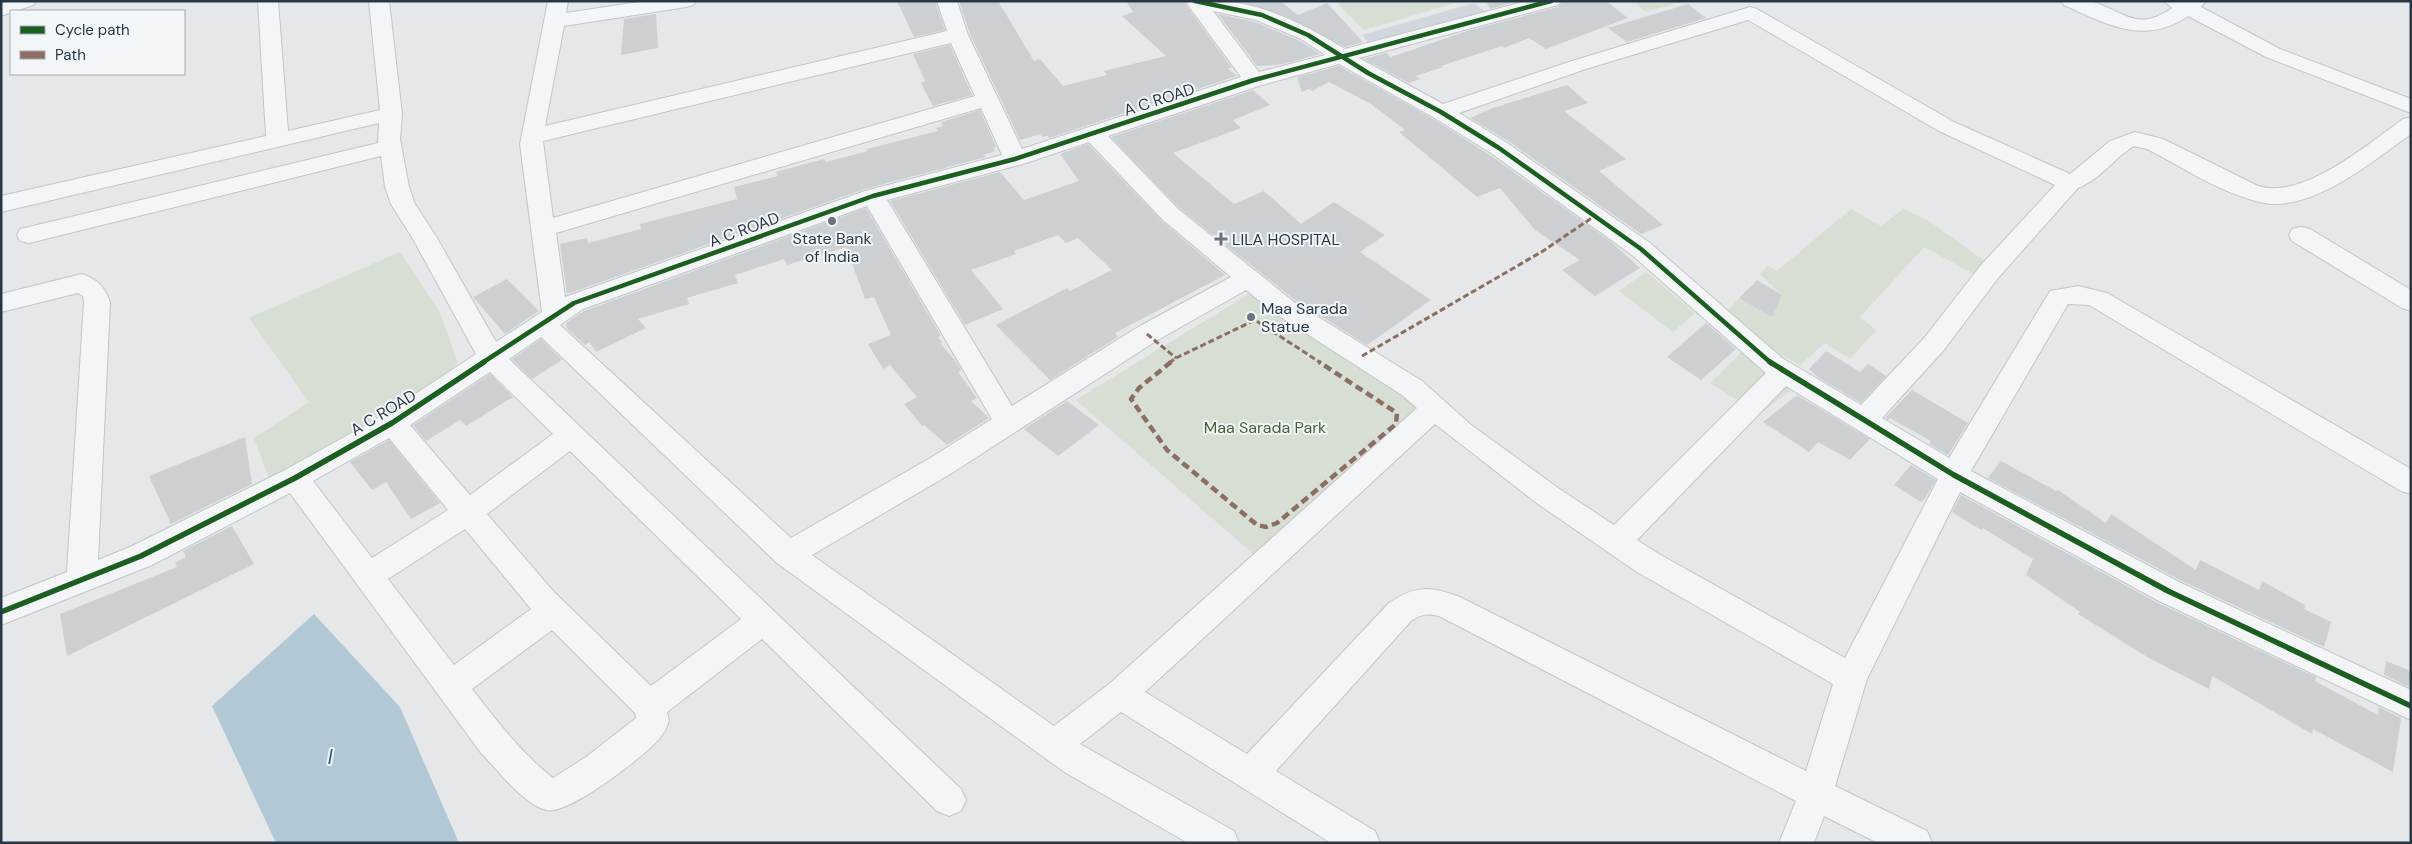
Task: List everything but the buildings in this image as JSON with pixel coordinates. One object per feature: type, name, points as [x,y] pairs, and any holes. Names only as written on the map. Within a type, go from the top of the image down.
[{"type":"street","points":[[1,10],[26,1]]},
{"type":"street","points":[[268,1],[277,140]]},
{"type":"street","points":[[379,1],[391,114],[390,147],[397,187],[403,204],[425,238],[491,357],[949,800]]},
{"type":"street","points":[[686,1],[556,11],[531,144],[543,229],[548,318],[788,554],[1078,762],[1222,843]]},
{"type":"street","points":[[946,1],[958,35],[1015,158]]},
{"type":"street","points":[[1195,1],[1262,15],[1308,35],[1342,57],[1441,112],[1500,148],[1641,249],[1758,353],[1784,372],[1954,474],[2168,591],[2411,706]]},
{"type":"street","points":[[1195,1],[1254,80]]},
{"type":"street","name":"A C ROAD","points":[[1,612],[141,556],[295,478],[392,423],[548,318],[574,303],[872,196],[1015,158],[1094,134],[1254,80],[1551,1]]},
{"type":"street","points":[[2071,1],[2107,16],[2146,25],[2164,22],[2185,3],[2273,53],[2411,108]]},
{"type":"street","points":[[1441,112],[1757,7],[1982,145],[2026,167],[2070,184]]},
{"type":"street","points":[[533,136],[685,101],[810,68],[958,35]]},
{"type":"street","points":[[543,229],[988,99]]},
{"type":"street","points":[[1,204],[391,114]]},
{"type":"street","points":[[1864,420],[1934,344],[1990,271],[2070,184],[2080,180],[2121,144],[2135,139],[2155,145],[2254,193],[2284,197],[2303,192],[2364,158],[2411,124]]},
{"type":"street","points":[[1094,134],[1170,214],[1285,308],[1412,388],[1460,432],[1548,496],[1648,563],[1851,678]]},
{"type":"street","points":[[29,235],[390,147]]},
{"type":"street","points":[[872,196],[1008,422]]},
{"type":"street","points":[[2301,236],[2411,302]]},
{"type":"street","points":[[788,554],[934,470],[1147,334],[1248,278]]},
{"type":"street","points":[[1,303],[82,283],[87,285],[95,297],[82,580]]},
{"type":"street","points":[[1796,843],[1816,794],[1851,678],[1954,474],[2059,297],[2072,293],[2086,294],[2098,299],[2411,483]]},
{"type":"street","points":[[1616,542],[1784,372]]},
{"type":"street","points":[[1054,745],[1120,694],[1435,408]]},
{"type":"street","points":[[295,478],[492,742],[529,780],[552,796],[560,794],[580,781],[648,728],[653,721],[650,706],[553,611],[392,423]]},
{"type":"street","points":[[369,576],[468,512],[572,435]]},
{"type":"street","points":[[1251,774],[1400,612],[1412,603],[1431,600],[1449,606],[1915,843]]},
{"type":"street","points":[[451,686],[553,611]]},
{"type":"street","points":[[650,706],[763,620]]},
{"type":"street","points":[[1120,694],[1364,843]]},
{"type":"shaded area","points":[[1474,3],[1486,12],[1370,45],[1362,35]]},
{"type":"green space","points":[[1345,1],[1462,1],[1364,30],[1338,4]]},
{"type":"green space","points":[[1633,1],[1684,1],[1646,12]]},
{"type":"green space","points":[[1851,209],[1881,226],[1903,209],[1928,220],[1994,268],[1987,281],[1924,247],[1860,317],[1876,330],[1850,359],[1825,343],[1800,365],[1769,349],[1727,312],[1739,298],[1772,316],[1782,295],[1760,274],[1768,266],[1777,271]]},
{"type":"green space","points":[[400,252],[440,313],[458,363],[394,420],[271,483],[254,438],[309,402],[249,318]]},
{"type":"green space","points":[[1646,272],[1695,313],[1673,332],[1619,291]]},
{"type":"green space","name":"Maa Sarada Park","points":[[1252,292],[1435,417],[1266,565],[1076,400]]},
{"type":"green space","points":[[1743,351],[1796,386],[1760,414],[1710,383]]},
{"type":"water","name":"l","points":[[314,614],[400,707],[459,843],[276,843],[212,706]]},
{"type":"marked path","points":[[1362,356],[1543,251],[1596,215]]},
{"type":"marked path","points":[[1147,334],[1176,358],[1139,388],[1131,399],[1167,450],[1257,525],[1266,527],[1277,523],[1396,424],[1397,413],[1255,320],[1176,358]]},
{"type":"cycle path","points":[[1195,1],[1262,15],[1308,35],[1368,73],[1441,112],[1499,148],[1641,249],[1773,365],[1954,475],[2168,591],[2411,706]]},
{"type":"cycle path","points":[[1,612],[141,556],[295,478],[392,423],[574,303],[873,196],[1015,159],[1254,80],[1551,1]]},
{"type":"place","name":"State Bank of India","points":[[832,221]]},
{"type":"place","name":"LILA HOSPITAL","points":[[1221,239]]},
{"type":"place","name":"Maa Sarada Statue","points":[[1251,317]]}]
